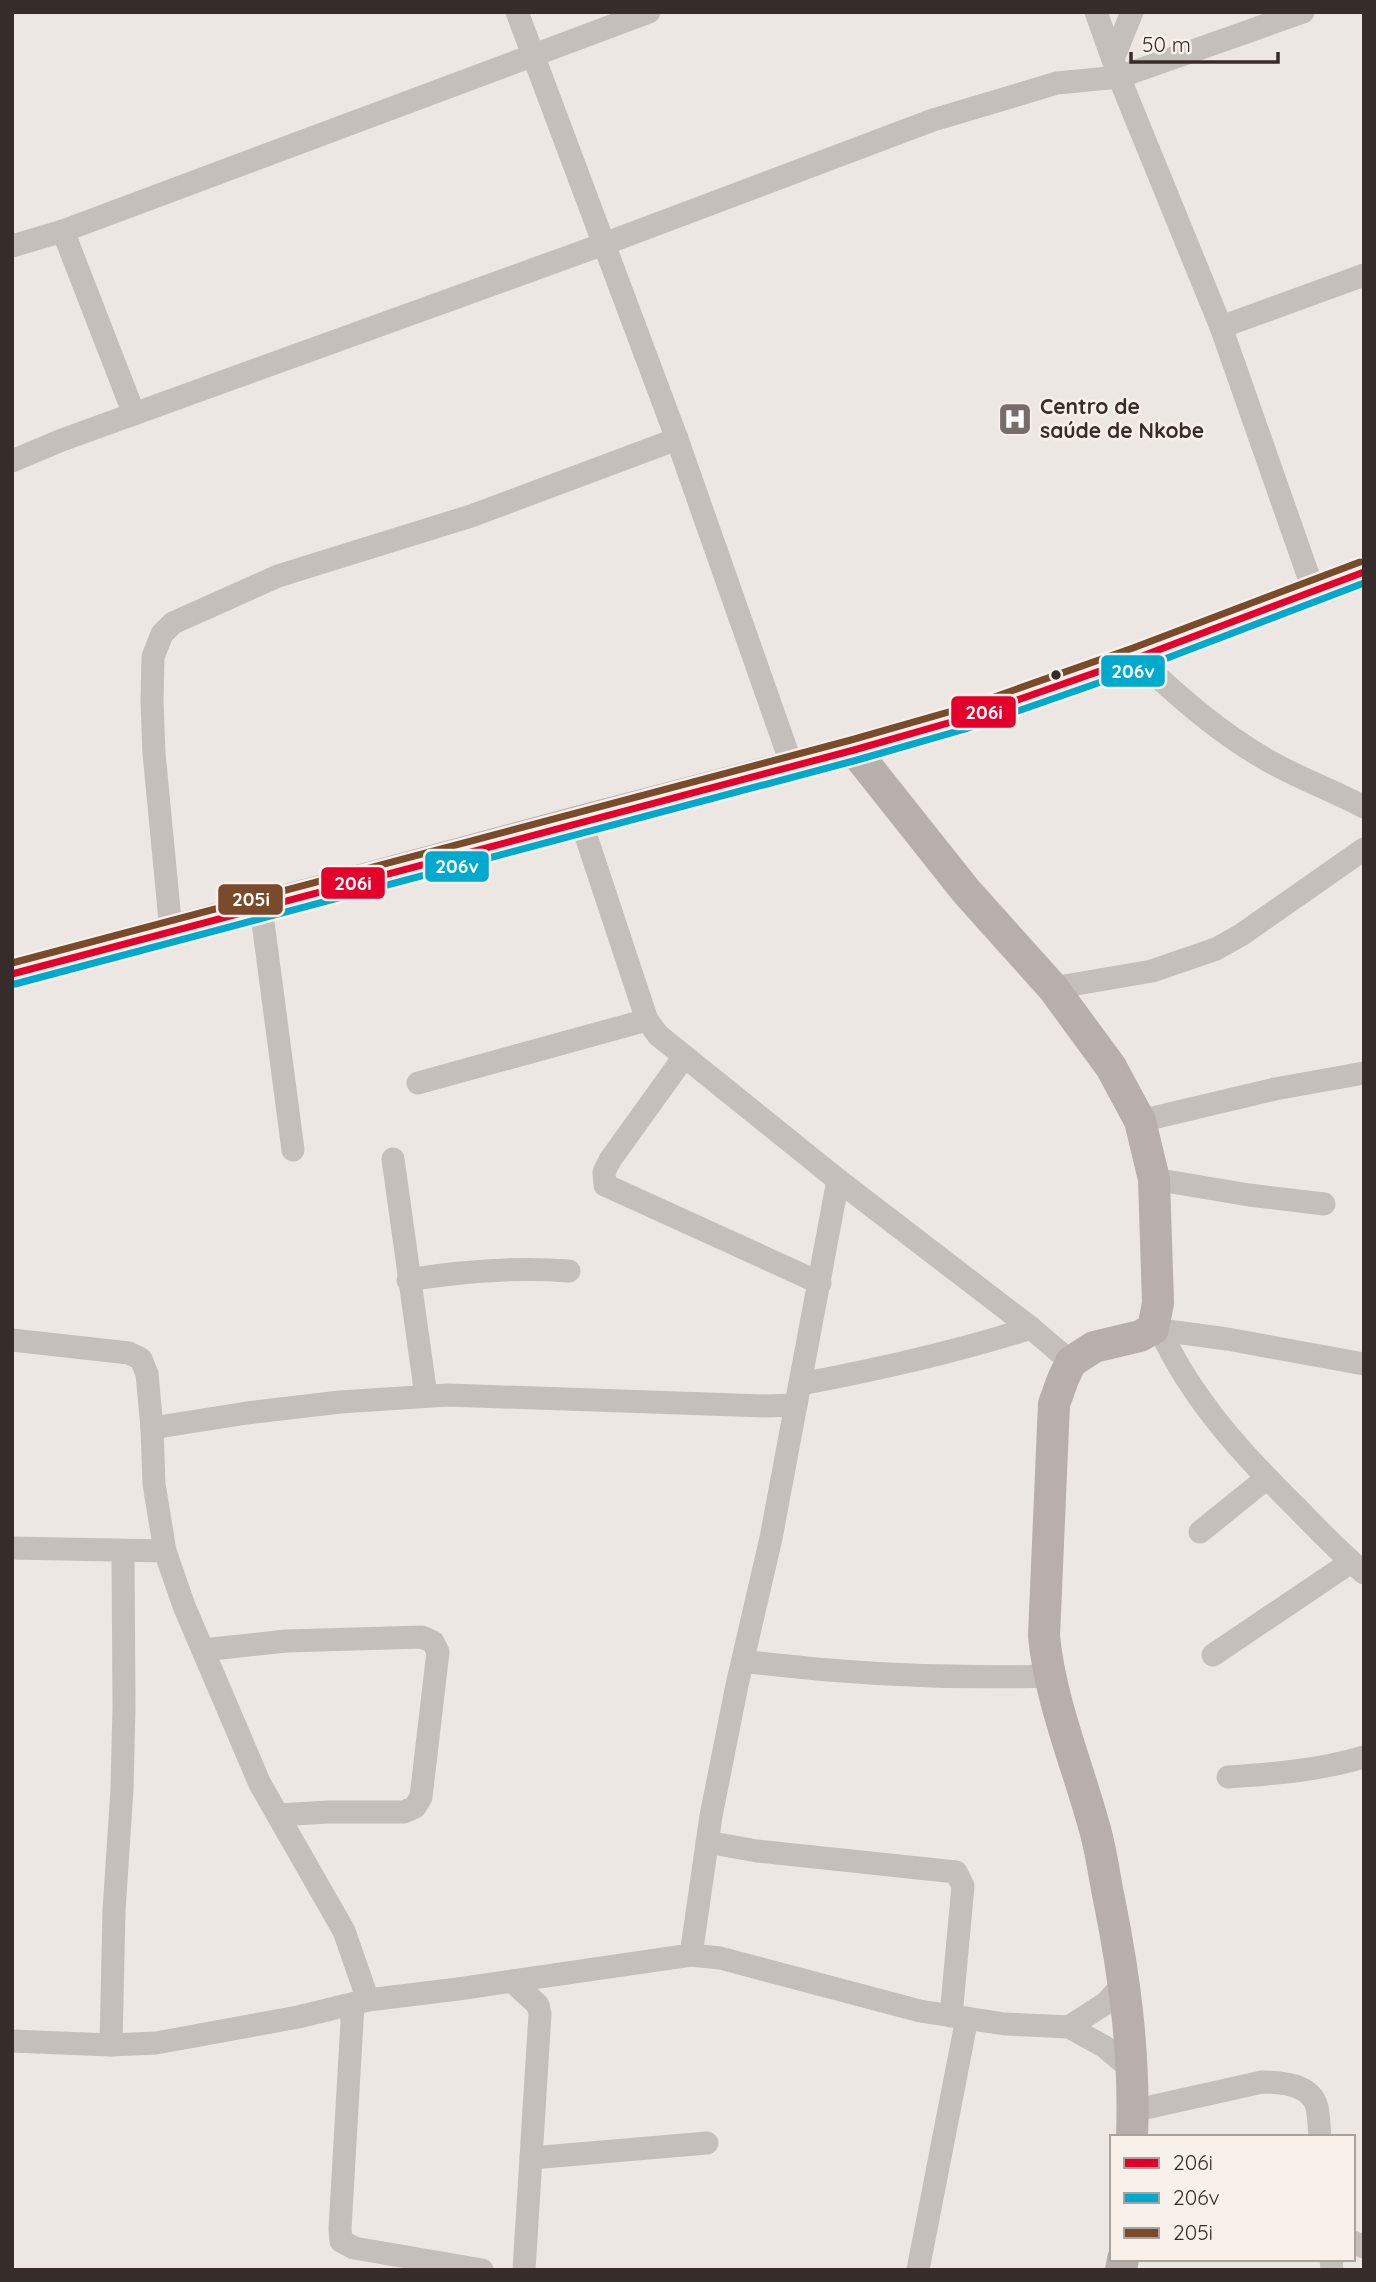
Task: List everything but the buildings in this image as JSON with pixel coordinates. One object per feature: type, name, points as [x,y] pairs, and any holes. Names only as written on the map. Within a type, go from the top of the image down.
[{"type":"street","points":[[517,12],[677,439],[792,766]]},
{"type":"street","points":[[12,246],[63,231],[649,12]]},
{"type":"street","points":[[1096,12],[1116,68],[1222,327],[1313,589]]},
{"type":"street","points":[[1116,68],[1132,12]]},
{"type":"street","points":[[12,461],[933,120],[1303,12]]},
{"type":"street","points":[[63,231],[134,414]]},
{"type":"street","points":[[1222,327],[1364,275]]},
{"type":"street","points":[[171,931],[154,753],[152,702],[153,657],[162,634],[173,623],[278,576],[471,516],[677,439]]},
{"type":"street","points":[[12,974],[969,717],[1137,658],[1313,589],[1364,572]]},
{"type":"street","points":[[1137,658],[1210,724],[1237,742],[1270,762],[1364,807]]},
{"type":"street","points":[[854,750],[966,891],[1054,988],[1111,1066],[1140,1121],[1154,1179],[1157,1330],[1207,1410],[1267,1478],[1357,1567],[1213,1655]]},
{"type":"street","points":[[581,821],[647,1020],[658,1035],[1071,1362]]},
{"type":"street","points":[[1054,988],[1152,971],[1216,949],[1241,935],[1364,849]]},
{"type":"street","points":[[261,907],[293,1150]]},
{"type":"street","points":[[418,1083],[647,1020]]},
{"type":"street","points":[[684,1057],[610,1160],[604,1172],[605,1185],[820,1283]]},
{"type":"street","points":[[1140,1121],[1275,1089],[1364,1073]]},
{"type":"street","points":[[393,1159],[426,1396]]},
{"type":"street","points":[[1154,1179],[1324,1204]]},
{"type":"street","points":[[691,1955],[707,1842],[771,1538],[838,1180]]},
{"type":"street","points":[[408,1280],[496,1269],[569,1271]]},
{"type":"street","points":[[152,1429],[260,1411],[426,1396],[766,1406],[1031,1328]]},
{"type":"street","points":[[1320,2135],[1316,2105],[1310,2095],[1279,2082],[1262,2082],[1132,2124],[1132,2070],[1125,1982],[1095,1828],[1047,1665],[1044,1636],[1054,1404],[1071,1362],[1104,1343],[1157,1330],[1227,1339],[1364,1364]]},
{"type":"street","points":[[12,1340],[129,1353],[141,1359],[147,1374],[154,1484],[165,1551],[184,1606],[260,1784],[344,1931],[360,2002],[341,2241],[354,2248],[482,2270]]},
{"type":"street","points":[[1200,1532],[1267,1478]]},
{"type":"street","points":[[12,1548],[165,1551]]},
{"type":"street","points":[[111,2045],[114,1911],[124,1707],[122,1552]]},
{"type":"street","points":[[203,1650],[286,1642],[422,1637],[433,1642],[438,1652],[421,1797],[415,1807],[404,1812],[278,1815]]},
{"type":"street","points":[[743,1661],[874,1675],[968,1678],[1050,1676]]},
{"type":"street","points":[[1228,1777],[1285,1773],[1364,1757]]},
{"type":"street","points":[[707,1842],[757,1851],[956,1872],[963,1886],[959,2017],[918,2270]]},
{"type":"street","points":[[12,2041],[111,2045],[156,2043],[298,2017],[360,2002],[691,1955],[720,1958],[920,2011],[1005,2024],[1069,2027],[1105,2047],[1132,2070]]},
{"type":"street","points":[[512,1981],[538,2005],[540,2014],[524,2270]]},
{"type":"street","points":[[1069,2027],[1106,2003],[1125,1982]]},
{"type":"street","points":[[531,2158],[707,2143]]},
{"type":"transit line","name":"205i","points":[[12,963],[966,707],[1133,648],[1360,562]]},
{"type":"transit line","name":"206i","points":[[12,974],[969,717],[1137,658],[1364,572]]},
{"type":"transit line","name":"206v","points":[[15,984],[972,727],[1141,668],[1364,583]]},
{"type":"place","name":"Centro de saúde de Nkobe","points":[[1015,419]]}]
